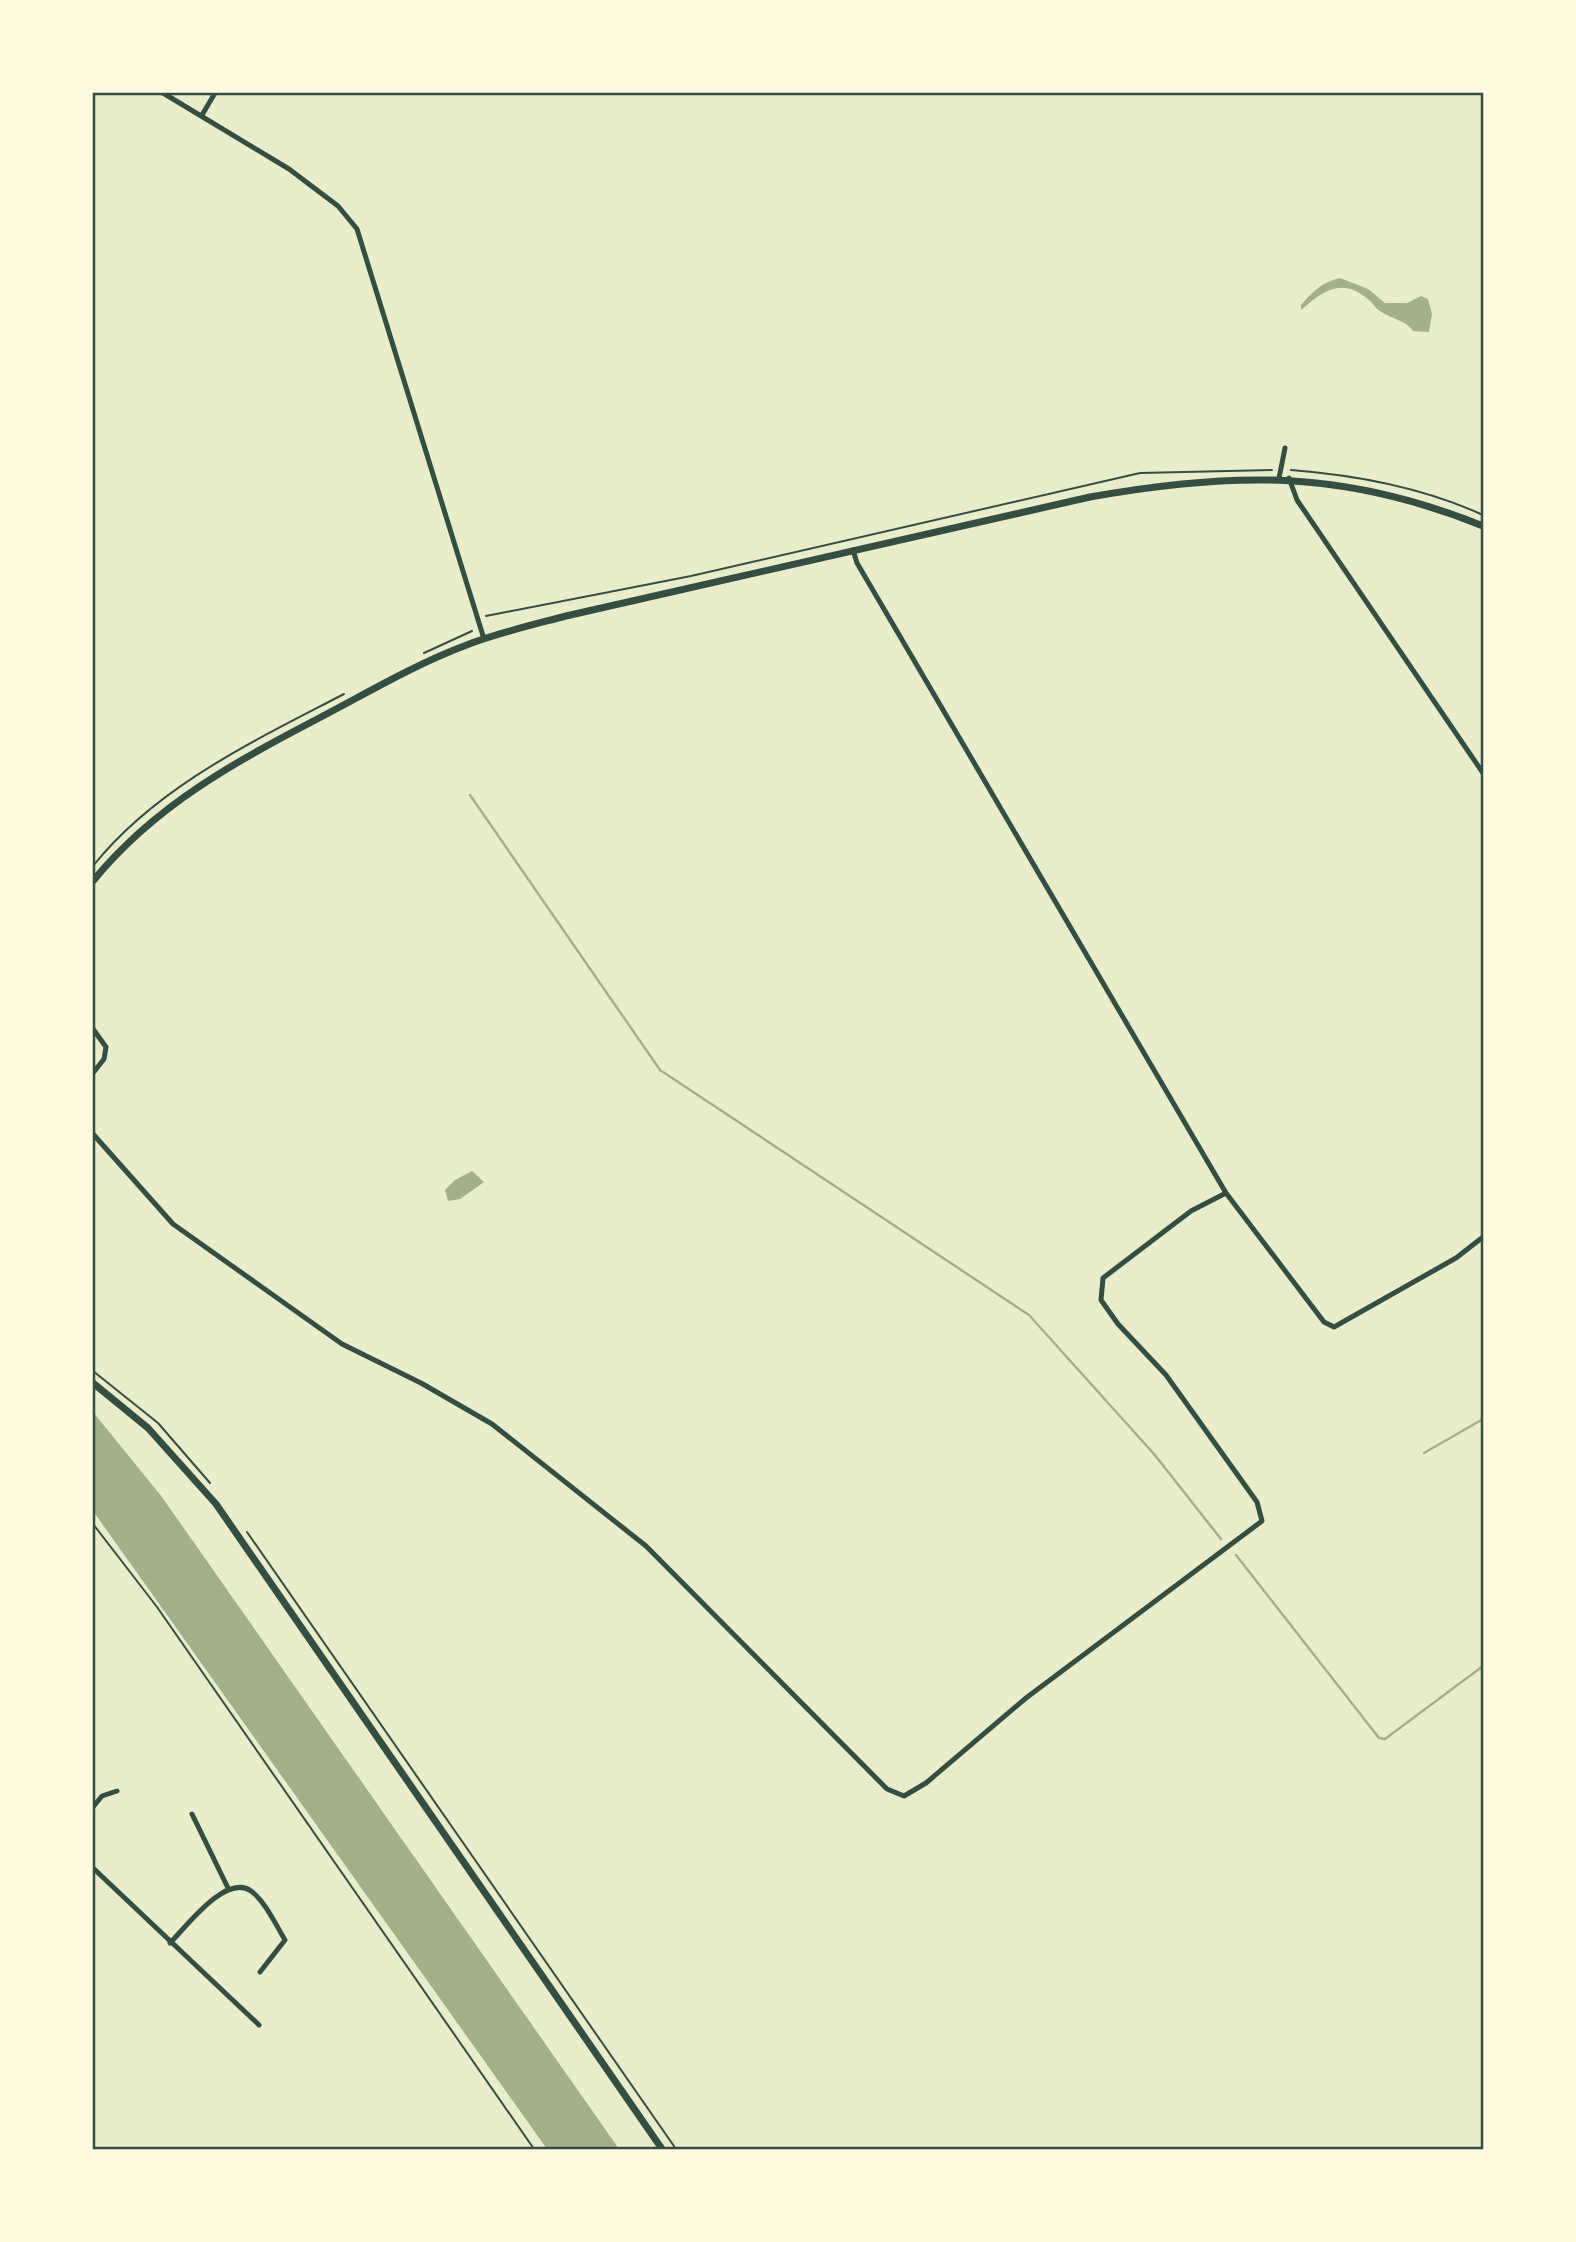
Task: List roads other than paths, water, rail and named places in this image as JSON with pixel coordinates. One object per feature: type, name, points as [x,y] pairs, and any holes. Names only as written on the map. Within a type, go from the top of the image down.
[{"type":"main road","points":[[93,881],[143,827],[213,776],[406,673],[484,639],[566,616],[1143,487],[1210,479],[1279,474],[1289,478],[1364,489],[1444,510],[1483,526]]},
{"type":"main road","points":[[93,1383],[148,1428],[216,1504],[662,2149]]},
{"type":"street","points":[[163,93],[313,186],[338,206],[357,229],[484,639]]},
{"type":"street","points":[[202,116],[215,93]]},
{"type":"street","points":[[1279,474],[1285,447]]},
{"type":"street","points":[[1289,478],[1297,500],[1483,773]]},
{"type":"street","points":[[853,550],[864,575],[1226,1193],[1324,1322],[1334,1327],[1456,1258],[1483,1237]]},
{"type":"street","points":[[93,1029],[106,1047],[104,1059],[93,1073]]},
{"type":"street","points":[[93,1134],[173,1224],[342,1344],[421,1383],[492,1424],[646,1546],[887,1789],[904,1797],[926,1783],[1026,1698],[1262,1521],[1257,1502],[1166,1376],[1118,1324],[1101,1300],[1103,1278],[1191,1211],[1226,1193]]},
{"type":"street","points":[[93,1807],[102,1796],[117,1791]]},
{"type":"street","points":[[192,1814],[228,1888]]},
{"type":"street","points":[[93,1868],[259,2025]]},
{"type":"street","points":[[170,1943],[215,1897],[228,1888],[240,1886],[252,1892],[285,1940],[260,1972]]},
{"type":"waterway","points":[[470,795],[660,1070],[1029,1315],[1154,1454],[1221,1539]]},
{"type":"waterway","points":[[1424,1453],[1483,1419]]},
{"type":"waterway","points":[[1236,1555],[1379,1738],[1385,1739],[1483,1666]]}]
